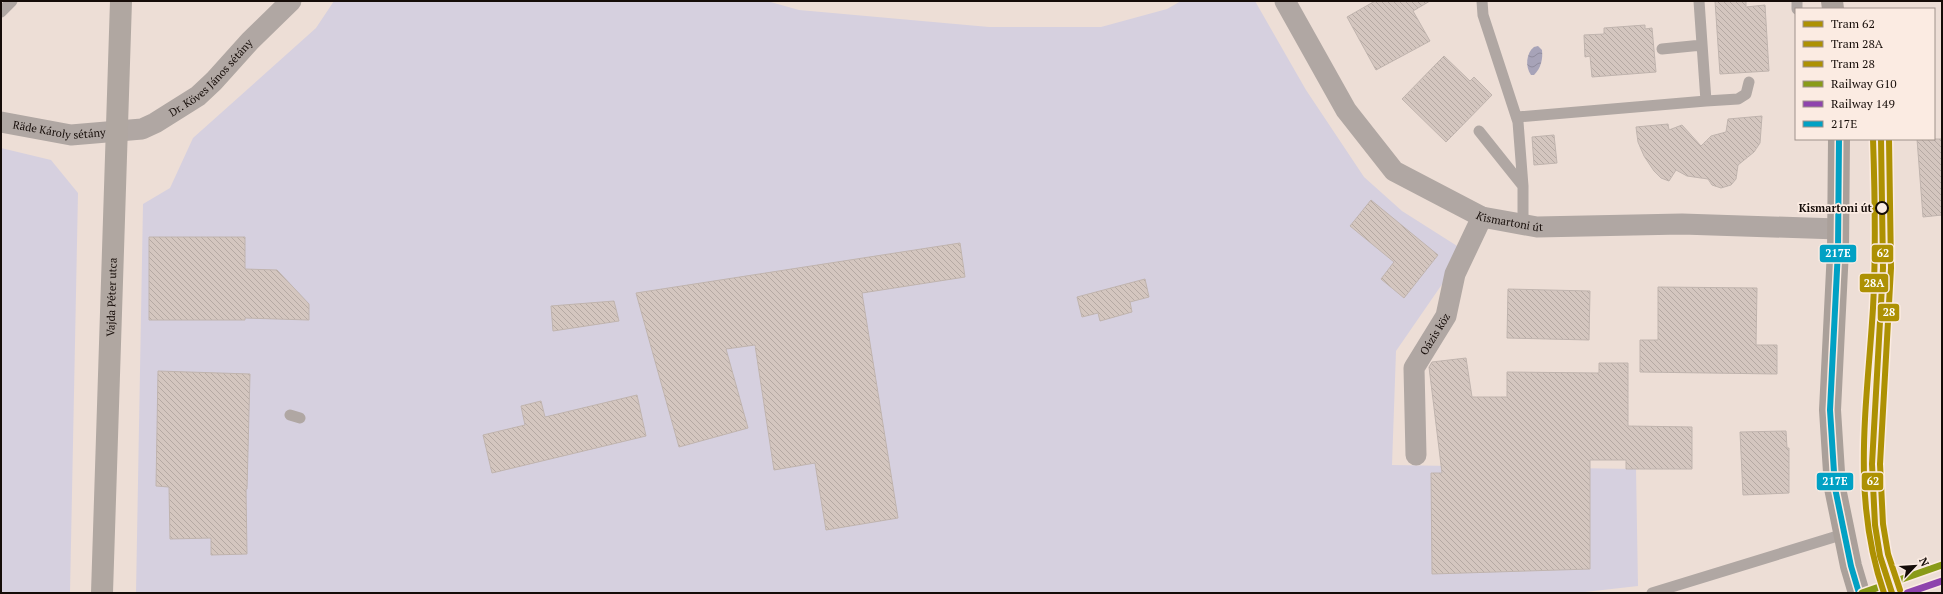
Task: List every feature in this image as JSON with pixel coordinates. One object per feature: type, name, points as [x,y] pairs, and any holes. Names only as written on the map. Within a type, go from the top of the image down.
[{"type":"main road","points":[[1839,140],[1838,229],[1830,410],[1835,488],[1844,534],[1859,593]]},
{"type":"street","name":"Vajda Péter utca","points":[[102,593],[121,1]]},
{"type":"street","name":"Dr. Köves János sétány","points":[[118,131],[134,130],[155,123],[198,96],[214,81],[250,41],[291,1]]},
{"type":"street","name":"Kismartoni út","points":[[1285,1],[1346,110],[1394,170],[1482,217],[1538,227],[1682,224],[1838,229]]},
{"type":"street","name":"Räde Károly sétány","points":[[1,122],[71,135],[118,131]]},
{"type":"street","name":"Oázis köz","points":[[1416,455],[1414,368],[1446,316],[1455,274],[1482,217]]},
{"type":"lane","points":[[1,12],[12,1]]},
{"type":"lane","points":[[1482,1],[1483,15],[1517,117],[1523,186],[1523,225]]},
{"type":"lane","points":[[1699,1],[1706,101]]},
{"type":"lane","points":[[1662,49],[1702,45]]},
{"type":"lane","points":[[1517,117],[1738,99],[1746,94],[1749,82]]},
{"type":"lane","points":[[1479,131],[1523,186]]},
{"type":"lane","points":[[1652,593],[1844,534]]},
{"type":"shaded area","points":[[334,1],[767,1],[799,10],[989,27],[1101,27],[1167,9],[1181,1],[1255,1],[1306,90],[1364,177],[1402,211],[1465,251],[1396,351],[1392,465],[1636,469],[1638,586],[1576,593],[136,593],[143,204],[170,188],[193,138],[316,28]]},
{"type":"shaded area","points":[[1,148],[51,160],[78,193],[70,593],[1,593]]},
{"type":"water","points":[[1538,46],[1542,50],[1541,63],[1534,75],[1531,75],[1527,60],[1531,50]]},
{"type":"building","points":[[1375,1],[1430,1],[1413,11],[1430,41],[1376,70],[1347,17]]},
{"type":"building","points":[[1715,1],[1746,1],[1746,7],[1765,5],[1769,71],[1720,74]]},
{"type":"building","points":[[1645,25],[1645,29],[1652,28],[1656,72],[1592,77],[1590,56],[1585,57],[1584,35],[1604,34],[1604,28]]},
{"type":"building","points":[[1444,56],[1470,81],[1474,77],[1492,95],[1446,142],[1402,99]]},
{"type":"building","points":[[1762,116],[1760,143],[1754,152],[1738,165],[1736,179],[1731,185],[1721,188],[1712,185],[1708,179],[1687,176],[1676,170],[1669,181],[1661,178],[1654,171],[1644,156],[1638,142],[1636,127],[1668,124],[1669,130],[1682,125],[1701,146],[1711,136],[1726,132],[1728,119]]},
{"type":"building","points":[[1554,135],[1557,163],[1534,165],[1532,137]]},
{"type":"building","points":[[1942,139],[1942,215],[1923,217],[1917,140]]},
{"type":"building","points":[[1371,200],[1438,255],[1404,298],[1381,279],[1394,262],[1350,226]]},
{"type":"building","points":[[149,237],[245,237],[245,269],[277,270],[309,304],[309,320],[245,318],[245,320],[149,320]]},
{"type":"building","points":[[960,243],[965,277],[862,293],[898,518],[826,530],[815,463],[774,470],[755,345],[726,349],[748,428],[679,447],[636,293]]},
{"type":"building","points":[[1145,279],[1149,297],[1130,302],[1132,312],[1100,321],[1098,313],[1082,317],[1077,297]]},
{"type":"building","points":[[1658,287],[1757,288],[1756,345],[1777,345],[1777,374],[1640,372],[1640,340],[1658,340]]},
{"type":"building","points":[[1508,289],[1590,291],[1589,340],[1507,338]]},
{"type":"building","points":[[614,301],[619,321],[553,331],[551,306]]},
{"type":"building","points":[[1466,358],[1472,397],[1507,397],[1507,372],[1599,373],[1599,363],[1628,363],[1628,426],[1692,427],[1692,469],[1626,469],[1626,460],[1590,460],[1590,569],[1432,574],[1431,473],[1442,473],[1429,367],[1432,362]]},
{"type":"building","points":[[158,371],[250,374],[246,489],[247,554],[211,555],[211,538],[170,539],[169,487],[156,486]]},
{"type":"building","points":[[637,395],[646,436],[492,473],[483,435],[525,425],[521,406],[541,401],[545,417]]},
{"type":"building","points":[[1786,431],[1787,448],[1789,448],[1789,493],[1743,495],[1740,432]]},
{"type":"tram line","name":"28A","points":[[1873,140],[1875,266],[1865,416],[1864,487],[1874,557],[1884,593]]},
{"type":"tram line","name":"62","points":[[1881,140],[1883,268],[1872,464],[1875,525],[1880,556],[1892,593]]},
{"type":"tram line","name":"28","points":[[1889,140],[1891,268],[1880,464],[1883,524],[1888,554],[1900,590]]},
{"type":"rail line","name":"G10","points":[[1862,593],[1942,565]]},
{"type":"rail line","name":"149","points":[[1907,593],[1942,581]]},
{"type":"transit line","name":"217E","points":[[1839,140],[1838,250],[1830,410],[1835,488],[1851,566],[1859,593]]},
{"type":"place","name":"Kismartoni út","points":[[1882,208]]}]
